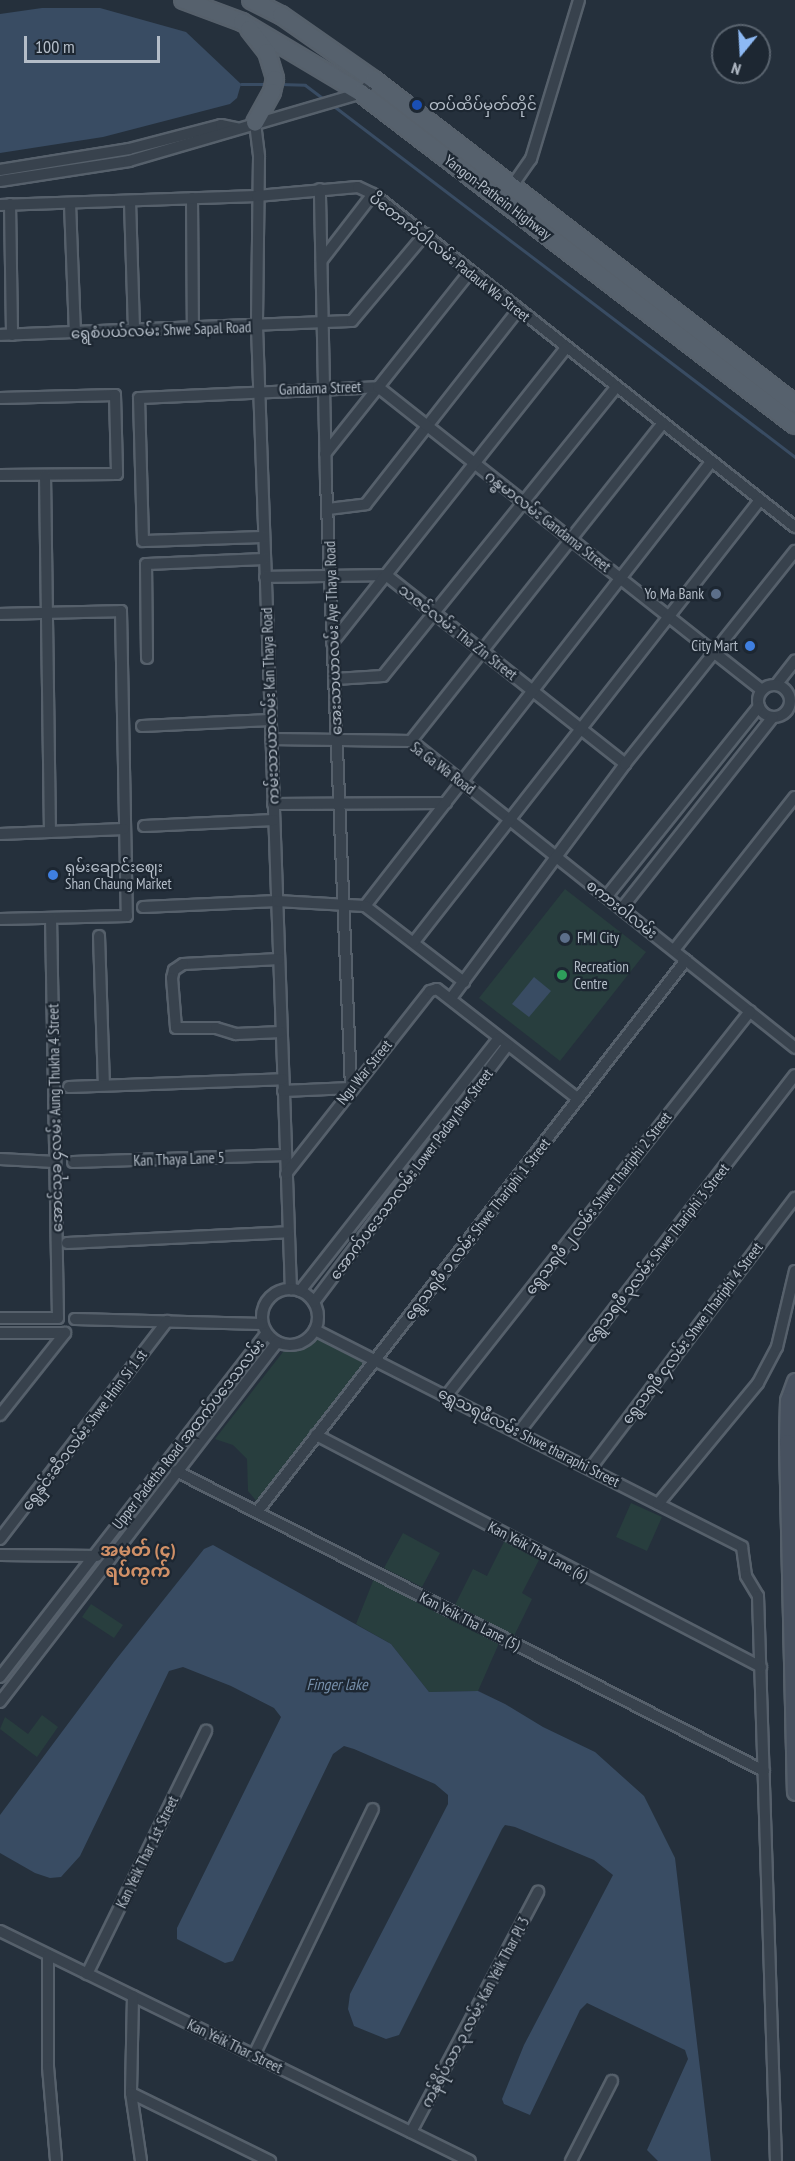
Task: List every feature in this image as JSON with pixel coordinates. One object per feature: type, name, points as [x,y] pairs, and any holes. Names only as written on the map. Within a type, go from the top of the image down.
[{"type":"main road","name":"Yangon-Pathein Highway","points":[[183,0],[242,22],[362,93],[795,424]]},
{"type":"main road","name":"Yangon-Pathein Highway","points":[[250,1],[281,15],[374,80],[795,404]]},
{"type":"main road","points":[[242,22],[267,52],[274,79],[272,92],[255,123]]},
{"type":"main road","points":[[795,1381],[788,1401],[795,1792]]},
{"type":"street","points":[[512,186],[531,159],[579,0]]},
{"type":"street","points":[[0,181],[129,161],[362,93],[374,80]]},
{"type":"street","name":"ကမ်းသာယာလမ်း Kan Thaya Road","points":[[255,123],[259,157],[257,327],[265,577],[288,1232],[295,1290]]},
{"type":"street","points":[[0,170],[129,148],[221,125],[237,128]]},
{"type":"street","name":"ပိတောက်ဝါလမ်း Padauk Wa Street","points":[[5,204],[70,204],[257,196],[358,187],[373,194],[425,234],[470,272],[795,527]]},
{"type":"street","name":"အေးသာယာလမ်း Aye Thaya Road","points":[[320,189],[323,387],[351,1088]]},
{"type":"street","points":[[322,260],[373,194]]},
{"type":"street","points":[[192,198],[193,328]]},
{"type":"street","points":[[130,202],[134,330]]},
{"type":"street","points":[[5,204],[12,335]]},
{"type":"street","points":[[70,204],[75,333]]},
{"type":"street","name":"ရွေစံပယ်လမ်း Shwe Sapal Road","points":[[0,335],[257,327],[321,324],[356,319],[425,234]]},
{"type":"street","points":[[326,454],[470,272]]},
{"type":"street","points":[[328,508],[366,504],[518,310]]},
{"type":"street","points":[[332,643],[566,348]]},
{"type":"street","name":"Gandama Street","points":[[264,537],[143,541],[139,398],[323,387],[378,387],[475,463]]},
{"type":"street","points":[[335,679],[383,676],[616,387]]},
{"type":"street","points":[[0,398],[115,395],[117,474],[0,475]]},
{"type":"street","points":[[411,741],[662,424]]},
{"type":"street","points":[[366,906],[711,462]]},
{"type":"street","name":"ဂန္ဓမာလမ်း Gandama Street","points":[[475,463],[620,579]]},
{"type":"street","points":[[45,475],[49,613],[50,832]]},
{"type":"street","points":[[414,942],[760,500]]},
{"type":"street","points":[[578,1098],[499,1038],[452,997],[625,764],[795,551]]},
{"type":"street","points":[[147,658],[146,564],[265,560]]},
{"type":"street","name":"သဇင်လမ်း Tha Zin Street","points":[[265,577],[331,574],[386,575],[625,764]]},
{"type":"street","points":[[620,579],[761,690]]},
{"type":"street","points":[[0,614],[121,611],[127,916],[0,919]]},
{"type":"street","points":[[761,690],[776,685],[795,661]]},
{"type":"street","points":[[622,908],[773,717],[792,712],[792,691],[776,685]]},
{"type":"street","points":[[607,896],[759,706],[761,690]]},
{"type":"street","points":[[759,706],[773,717]]},
{"type":"street","points":[[142,726],[270,720]]},
{"type":"street","name":"Sa Ga Wa Road","points":[[271,739],[411,741],[556,858]]},
{"type":"street","points":[[674,950],[795,797]]},
{"type":"street","points":[[273,804],[446,803]]},
{"type":"street","points":[[144,826],[274,820]]},
{"type":"street","points":[[0,834],[124,829]]},
{"type":"street","name":"စကား၀ါလမ်း","points":[[556,858],[607,896],[795,1048]]},
{"type":"street","points":[[143,908],[277,901],[366,906],[464,982]]},
{"type":"street","name":"အောင်သုခ ၄လမ်း Aung Thukha 4 Street","points":[[0,1318],[58,1318],[51,918]]},
{"type":"street","points":[[99,936],[104,1085]]},
{"type":"street","points":[[279,959],[183,964],[174,970],[172,978],[176,1028],[216,1028],[236,1035],[281,1032]]},
{"type":"street","name":"ရွေသရဖီ ၁ လမ်း Shwe Thariphi 1 Street","points":[[257,1512],[686,960]]},
{"type":"street","name":"Ngu War Street","points":[[286,1174],[351,1088],[430,991],[437,989],[452,997]]},
{"type":"street","name":"ရွေသရဖီ ၂ လမ်း Shwe Thariphi 2 Street","points":[[447,1395],[750,1011]]},
{"type":"street","name":"အောက်ပဒေသာလမ်း Lower Paday thar Street","points":[[295,1290],[499,1038]]},
{"type":"street","name":"အောက်ပဒေသာလမ်း Lower Paday thar Street","points":[[314,1302],[508,1045]]},
{"type":"street","name":"ရွေသရဖီ ၃လမ်း Shwe Thariphi 3 Street","points":[[519,1432],[795,1074]]},
{"type":"street","points":[[69,1087],[283,1079]]},
{"type":"street","points":[[283,1091],[351,1088]]},
{"type":"street","name":"Kan Thaya Lane 5","points":[[73,1162],[285,1155]]},
{"type":"street","points":[[0,1159],[55,1162]]},
{"type":"street","name":"ရွေသရဖီ ၄လမ်း Shwe Thariphi 4 Street","points":[[590,1468],[795,1198]]},
{"type":"street","points":[[67,1243],[288,1232]]},
{"type":"street","points":[[658,1504],[758,1383],[777,1347],[795,1271]]},
{"type":"street","points":[[295,1290],[314,1302],[318,1321],[315,1330],[296,1344],[277,1342],[264,1329],[261,1314],[270,1297],[295,1290]]},
{"type":"street","points":[[75,1319],[167,1321],[264,1329]]},
{"type":"street","name":"ရွေနှင်းဆီ၁လမ်း Shwe Hnin Si 1 st","points":[[0,1539],[167,1321]]},
{"type":"street","name":"Upper Padetha Road အထက်ပဒေသလမ်း","points":[[0,1677],[264,1329]]},
{"type":"street","name":"ရွှေသရဖီလမ်း Shwe tharaphi Street","points":[[315,1330],[377,1359],[742,1547],[746,1576],[758,1591],[760,1667]]},
{"type":"street","points":[[0,1333],[65,1333],[0,1415]]},
{"type":"street","points":[[0,1702],[277,1342]]},
{"type":"street","name":"Kan Yeik Tha Lane (6)","points":[[315,1435],[760,1667]]},
{"type":"street","name":"Kan Yeik Tha Lane (5)","points":[[176,1471],[764,1771]]},
{"type":"street","points":[[0,1555],[112,1556]]},
{"type":"street","points":[[760,1667],[776,2161]]},
{"type":"street","name":"Kan Yeik Thar 1st Street","points":[[87,1974],[206,1731]]},
{"type":"street","points":[[254,2055],[373,1809]]},
{"type":"street","name":"ကန်ရိပ်သာ ၃ လမ်း Kan Yeik Thar Pl 3","points":[[411,2132],[538,1892]]},
{"type":"street","name":"Kan Yeik Thar Street","points":[[0,1931],[470,2161]]},
{"type":"street","points":[[48,1954],[48,2067],[56,2161]]},
{"type":"street","points":[[133,1996],[131,2093],[141,2161]]},
{"type":"street","points":[[571,2161],[612,2080]]},
{"type":"street","points":[[131,2093],[270,2161]]},
{"type":"green space","name":"Recreation Centre","points":[[565,889],[646,952],[560,1061],[479,998]]},
{"type":"green space","points":[[317,1336],[368,1362],[258,1503],[248,1491],[247,1459],[233,1445],[215,1439],[283,1352],[302,1348]]},
{"type":"green space","points":[[631,1503],[662,1517],[647,1551],[616,1537]]},
{"type":"green space","points":[[403,1533],[440,1553],[422,1587],[384,1568]]},
{"type":"green space","points":[[505,1540],[540,1558],[522,1593],[532,1599],[514,1636],[454,1607],[473,1569],[487,1576]]},
{"type":"green space","points":[[375,1576],[500,1641],[478,1691],[429,1692],[391,1644],[356,1624]]},
{"type":"green space","points":[[91,1604],[123,1625],[114,1638],[82,1617]]},
{"type":"green space","points":[[42,1715],[58,1727],[37,1757],[0,1729],[5,1717],[28,1734]]},
{"type":"water","points":[[42,8],[100,8],[186,32],[241,84],[237,98],[230,104],[103,137],[0,153],[0,14]]},
{"type":"water","points":[[534,977],[551,991],[529,1017],[512,1004]]},
{"type":"water","name":"Finger lake","points":[[213,1545],[391,1644],[429,1692],[478,1691],[505,1704],[543,1727],[595,1752],[644,1796],[675,1858],[711,2161],[658,2161],[647,2150],[688,2059],[685,2050],[587,2003],[580,2010],[530,2115],[504,2104],[502,2099],[524,2045],[613,1875],[594,1860],[515,1827],[505,1825],[502,1829],[399,2035],[386,2039],[354,2026],[348,2009],[350,1994],[448,1804],[448,1795],[435,1784],[354,1749],[344,1746],[333,1754],[233,1961],[225,1963],[177,1939],[177,1928],[281,1717],[274,1708],[231,1686],[183,1667],[169,1671],[80,1856],[61,1877],[50,1878],[35,1873],[0,1853],[0,1815],[114,1662],[204,1549]]},
{"type":"waterway","points":[[241,84],[268,84]]},
{"type":"waterway","points":[[280,84],[305,85],[325,100]]},
{"type":"waterway","points":[[331,104],[795,457]]},
{"type":"place","name":"တပ်ထိပ်မှတ်တိုင်","points":[[417,105]]},
{"type":"place","name":"Yo Ma Bank","points":[[716,594]]},
{"type":"place","name":"City Mart","points":[[750,646]]},
{"type":"place","name":"ရှမ်းချောင်းဈေး Shan Chaung Market","points":[[53,875]]},
{"type":"place","name":"FMI City","points":[[565,938]]},
{"type":"place","name":"Recreation Centre","points":[[562,975]]},
{"type":"district","name":"အမှတ် (၄) ရပ်ကွက်","points":[[138,1561]]}]
